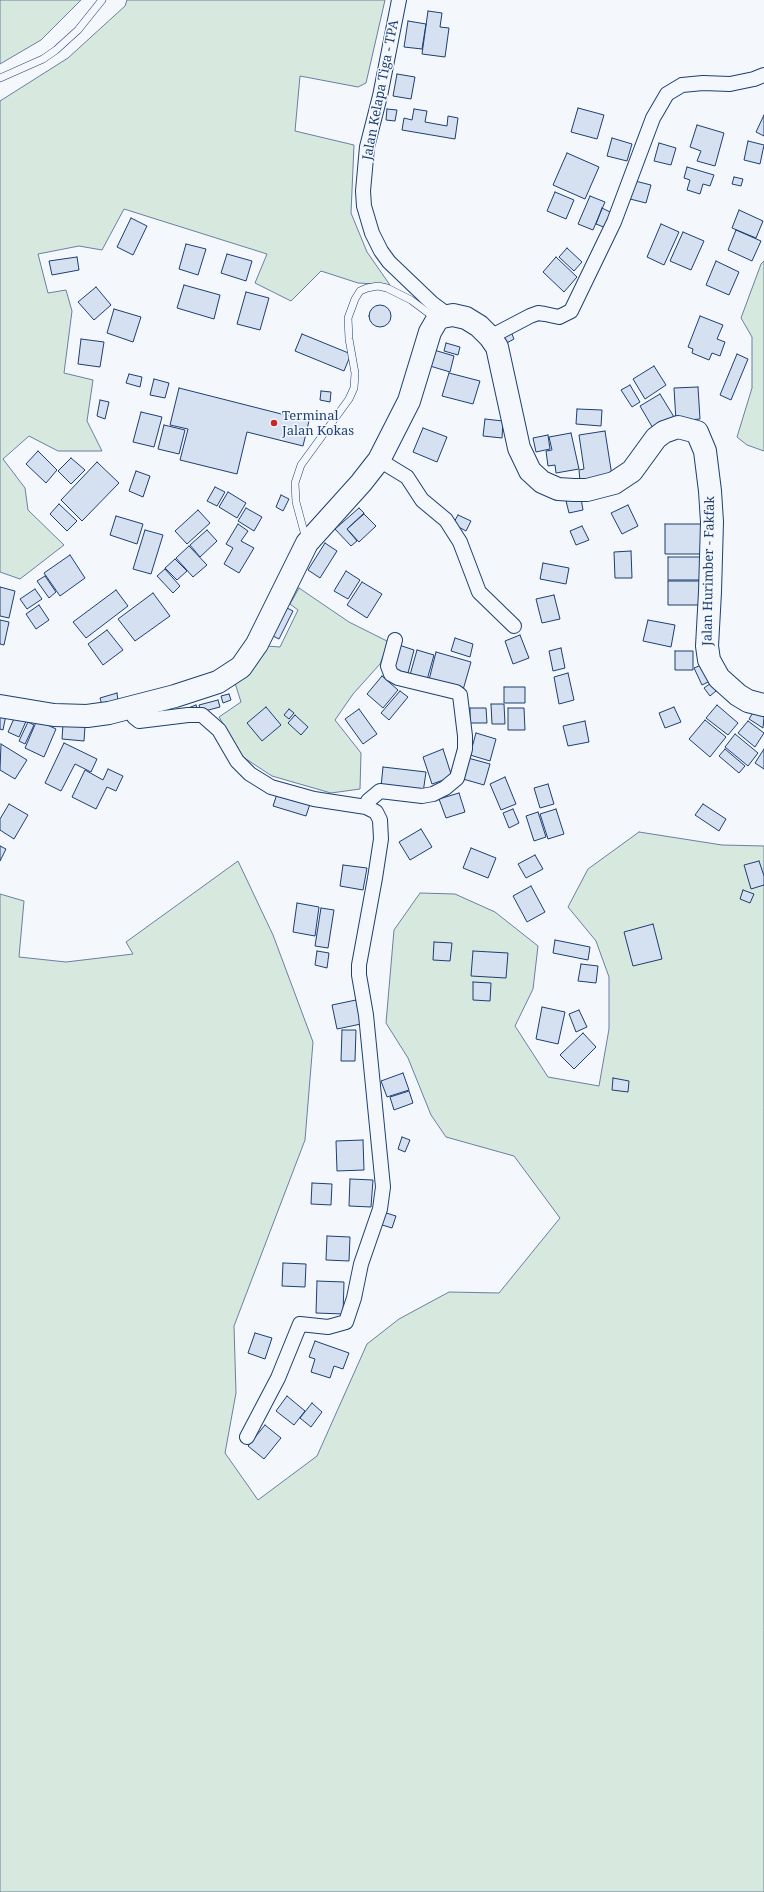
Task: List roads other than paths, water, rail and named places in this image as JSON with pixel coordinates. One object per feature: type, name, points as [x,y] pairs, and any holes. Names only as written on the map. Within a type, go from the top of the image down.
[{"type":"main road","name":"Jalan Hurimber - Fakfak","points":[[442,318],[456,315],[472,321],[490,337],[500,356],[506,397],[519,448],[530,471],[542,482],[558,489],[574,490],[587,490],[614,483],[632,471],[656,438],[664,432],[678,427],[697,432],[705,451],[712,522],[707,646],[709,660],[719,678],[738,695],[764,705]]},
{"type":"main road","points":[[0,706],[54,714],[87,716],[109,713],[175,696],[218,682],[241,667],[257,644],[307,543],[361,483],[379,460],[409,401],[430,332],[442,318]]},
{"type":"street","name":"Jalan Kelapa Tiga - TPA","points":[[399,0],[380,96],[368,147],[363,191],[364,206],[372,233],[388,262],[433,304],[442,318]]},
{"type":"street","points":[[490,337],[538,313],[559,317],[571,311],[614,222],[653,118],[667,94],[682,85],[703,83],[730,84],[754,79],[764,75]]},
{"type":"street","points":[[379,460],[407,477],[424,502],[446,520],[460,542],[479,592],[514,626]]},
{"type":"street","points":[[366,807],[368,801],[380,791],[422,796],[433,794],[445,788],[457,778],[465,749],[460,695],[456,692],[398,678],[391,674],[388,666],[395,640]]},
{"type":"street","points":[[130,707],[134,717],[139,721],[188,715],[202,715],[219,730],[236,761],[250,774],[263,782],[271,786],[314,799],[366,807],[376,812],[380,820],[380,839],[375,878],[359,965],[367,1022],[383,1187],[382,1200],[361,1264],[354,1298],[346,1322],[328,1328],[300,1324],[278,1378],[247,1437]]},
{"type":"lane","points":[[0,78],[43,59],[56,50],[78,30],[102,0]]},
{"type":"lane","points":[[307,543],[296,502],[296,478],[301,466],[349,399],[354,388],[355,373],[349,339],[348,318],[355,299],[360,291],[378,286],[387,288],[442,318]]},
{"type":"place","name":"Terminal Jalan Kokas","points":[[274,423]]}]
